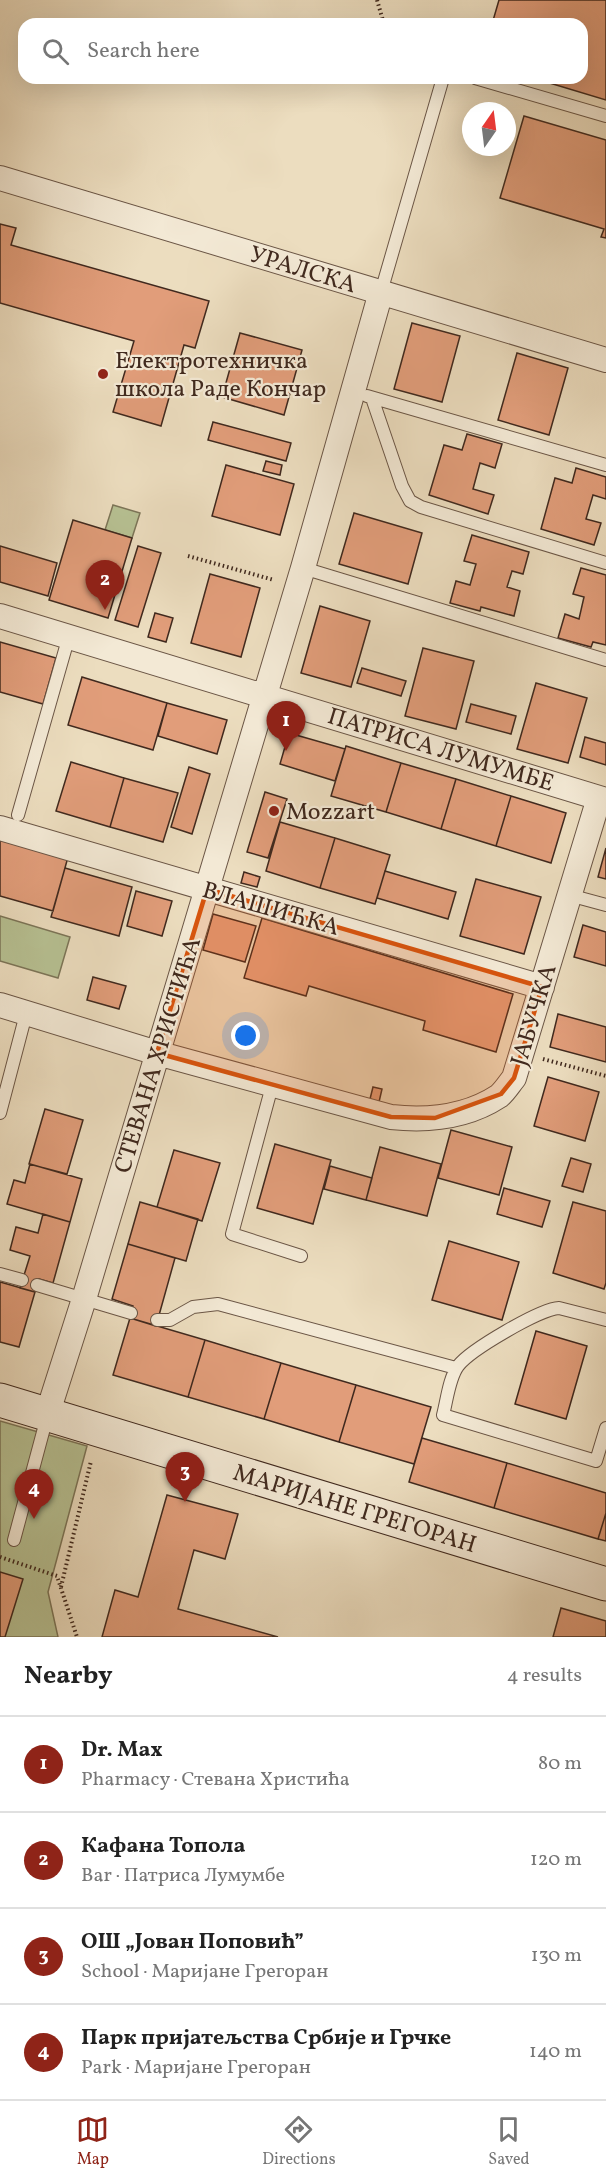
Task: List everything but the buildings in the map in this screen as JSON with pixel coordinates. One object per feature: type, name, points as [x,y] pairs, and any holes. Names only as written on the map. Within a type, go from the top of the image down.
[{"type":"street","name":"УРАЛСКА","points":[[0,178],[606,360]]},
{"type":"street","name":"СТЕВАНА ХРИСТИЋА","points":[[47,1415],[84,1299],[303,568],[362,395],[381,292]]},
{"type":"street","name":"ПАТРИСА ЛУМУМБЕ","points":[[0,616],[602,799]]},
{"type":"street","name":"ЈАБУЧКА","points":[[0,1005],[272,1086],[391,1117],[417,1120],[435,1118],[478,1107],[501,1094],[514,1078],[568,895],[602,799]]},
{"type":"street","name":"ВЛАШИЋКА","points":[[9,821],[207,889],[542,987]]},
{"type":"street","name":"МАРИЈАНЕ ГРЕГОРАН","points":[[0,1400],[606,1584]]},
{"type":"lane","points":[[381,292],[441,84]]},
{"type":"lane","points":[[496,84],[606,116]]},
{"type":"lane","points":[[362,395],[606,465]]},
{"type":"lane","points":[[362,395],[410,501],[421,507],[606,563]]},
{"type":"lane","points":[[303,568],[606,660]]},
{"type":"lane","points":[[9,821],[69,636]]},
{"type":"lane","points":[[568,895],[606,905]]},
{"type":"lane","points":[[0,1113],[26,1014]]},
{"type":"lane","points":[[272,1086],[232,1234],[301,1256]]},
{"type":"lane","points":[[0,1274],[22,1281]]},
{"type":"lane","points":[[37,1285],[132,1313]]},
{"type":"lane","points":[[157,1320],[170,1320],[193,1307],[218,1304],[456,1368]]},
{"type":"lane","points":[[606,1320],[566,1309],[551,1308],[533,1316],[467,1356],[456,1368],[443,1415],[597,1461],[606,1428]]},
{"type":"lane","points":[[14,1540],[47,1415]]},
{"type":"path","points":[[377,0],[382,18]]},
{"type":"path","points":[[188,556],[272,580]]},
{"type":"path","points":[[522,1052],[606,1076]]},
{"type":"path","points":[[61,1587],[91,1461]]},
{"type":"path","points":[[0,1557],[57,1576],[77,1637]]},
{"type":"highlighted area","points":[[207,889],[542,987],[514,1078],[501,1094],[435,1118],[391,1117],[157,1053]]},
{"type":"green space","points":[[113,505],[140,513],[132,538],[105,530]]},
{"type":"green space","points":[[0,916],[70,937],[58,978],[0,961]]},
{"type":"green space","points":[[0,1421],[87,1446],[48,1592],[58,1637],[0,1637]]},
{"type":"place","name":"Електротехничка школа Раде Кончар","points":[[103,374]]},
{"type":"place","name":"Кафана Топола","points":[[105,610]]},
{"type":"place","name":"Dr. Max","points":[[286,751]]},
{"type":"place","name":"Mozzart","points":[[274,811]]},
{"type":"place","name":"ОШ „Јован Поповић”","points":[[185,1502]]},
{"type":"place","name":"Парк пријатељства Србије и Грчке","points":[[34,1519]]}]
